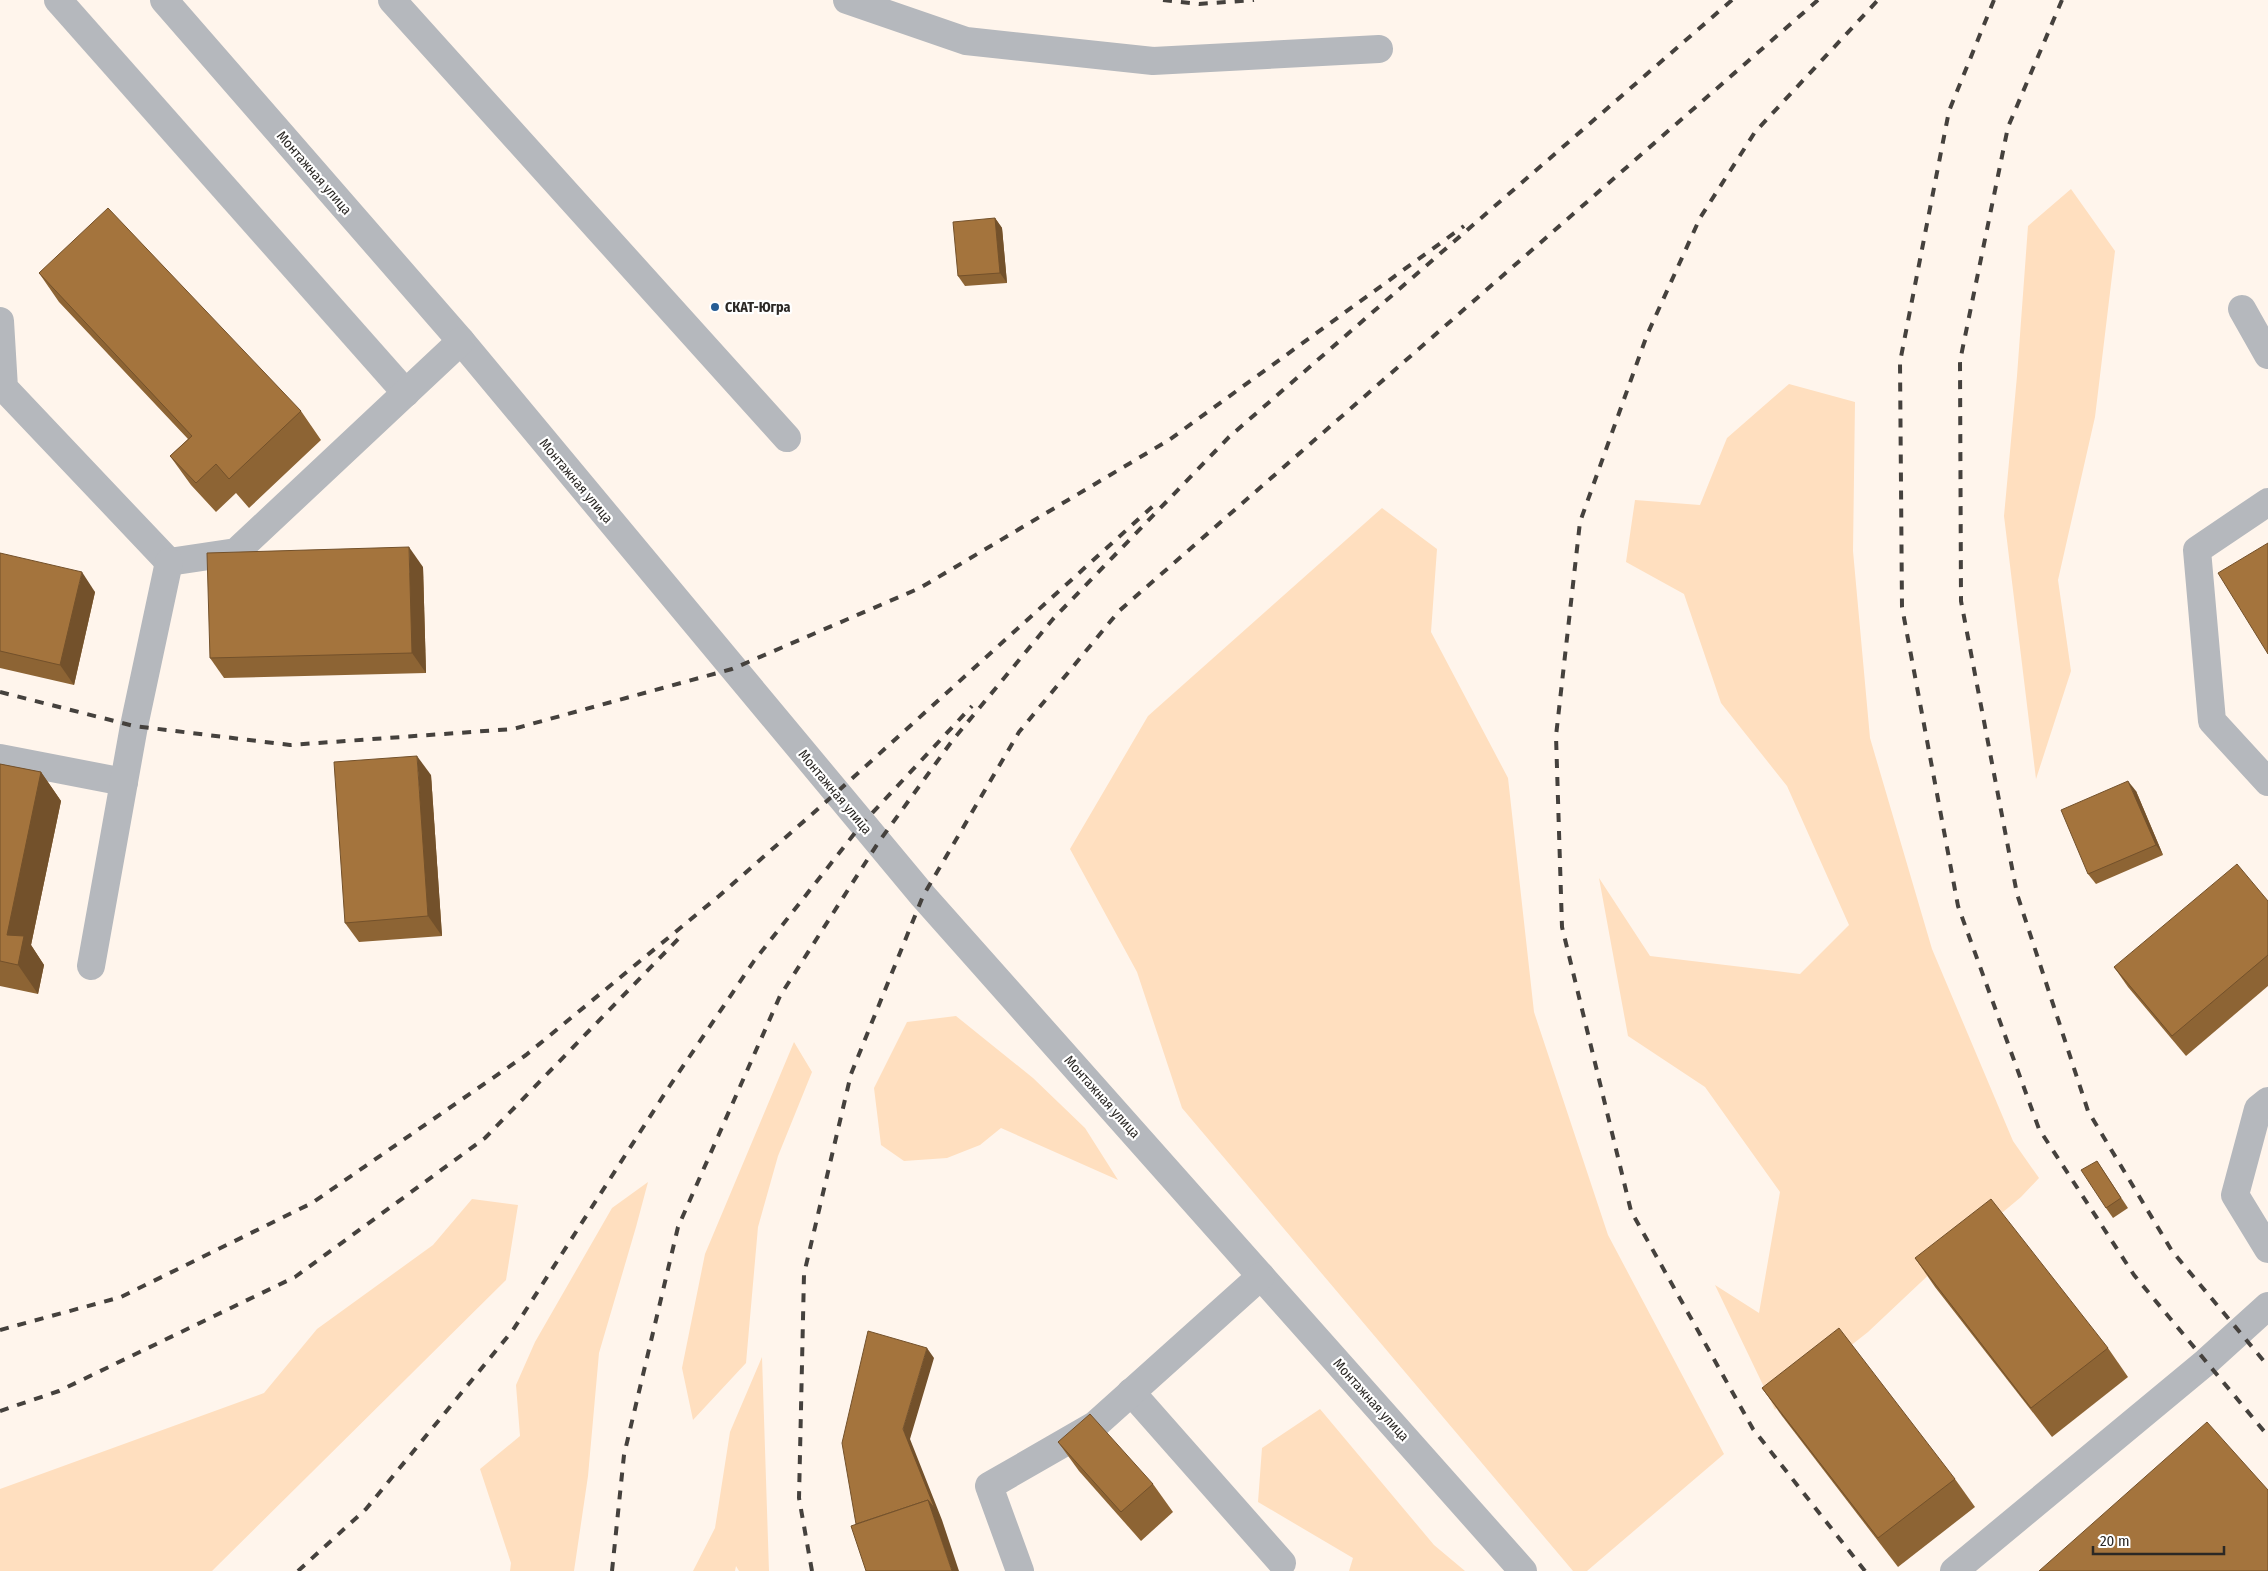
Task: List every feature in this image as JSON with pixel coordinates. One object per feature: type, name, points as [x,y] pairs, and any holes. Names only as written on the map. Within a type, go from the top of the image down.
[{"type":"street","points":[[58,0],[406,393]]},
{"type":"street","name":"Монтажная улица","points":[[164,0],[461,341],[923,896],[1523,1571]]},
{"type":"street","points":[[392,0],[787,438]]},
{"type":"street","points":[[847,0],[966,41],[1153,60],[1379,49]]},
{"type":"street","points":[[2242,309],[2268,355]]},
{"type":"street","points":[[0,321],[2,390],[169,562]]},
{"type":"street","points":[[169,562],[236,552],[461,341]]},
{"type":"street","points":[[2268,502],[2197,550],[2212,721],[2268,782]]},
{"type":"street","points":[[91,966],[124,782],[169,562]]},
{"type":"street","points":[[0,758],[124,782]]},
{"type":"street","points":[[2268,1101],[2258,1108],[2236,1195],[2268,1249]]},
{"type":"street","points":[[1020,1571],[988,1486],[1095,1425],[1261,1276]]},
{"type":"street","points":[[1954,1571],[2206,1362],[2268,1306]]},
{"type":"street","points":[[1131,1392],[1282,1563]]},
{"type":"shaded area","points":[[2071,189],[2115,251],[2095,417],[2058,580],[2071,671],[2036,779],[2004,516],[2028,226]]},
{"type":"shaded area","points":[[1789,384],[1855,402],[1853,551],[1870,738],[1932,949],[2013,1141],[2039,1178],[2021,1197],[1937,1267],[1868,1332],[1784,1398],[1775,1410],[1715,1285],[1759,1313],[1780,1192],[1705,1087],[1628,1036],[1599,878],[1650,956],[1800,974],[1849,925],[1787,786],[1721,703],[1684,594],[1626,562],[1635,500],[1700,505],[1727,438]]},
{"type":"shaded area","points":[[1382,508],[1437,549],[1431,632],[1508,778],[1534,1012],[1608,1235],[1724,1454],[1587,1571],[1573,1571],[1182,1108],[1137,972],[1070,849],[1148,716]]},
{"type":"shaded area","points":[[956,1016],[1033,1078],[1085,1128],[1118,1180],[1001,1128],[980,1145],[947,1158],[904,1161],[881,1145],[874,1088],[907,1022]]},
{"type":"shaded area","points":[[794,1042],[812,1072],[778,1156],[758,1227],[746,1363],[693,1420],[682,1368],[705,1254]]},
{"type":"shaded area","points":[[648,1182],[599,1353],[588,1476],[574,1571],[510,1571],[511,1563],[480,1469],[520,1436],[516,1385],[535,1342],[612,1208]]},
{"type":"shaded area","points":[[472,1199],[518,1205],[506,1280],[212,1571],[0,1571],[0,1489],[264,1393],[317,1329],[433,1245]]},
{"type":"shaded area","points":[[762,1357],[769,1571],[739,1571],[736,1566],[735,1571],[693,1571],[715,1528],[730,1432]]},
{"type":"shaded area","points":[[1320,1409],[1434,1545],[1465,1571],[1349,1571],[1353,1558],[1258,1502],[1262,1448]]},
{"type":"building","points":[[108,208],[301,411],[229,479],[216,464],[196,483],[170,456],[192,436],[39,273]]},
{"type":"building","points":[[995,218],[1000,273],[958,276],[953,222]]},
{"type":"building","points":[[2268,543],[2268,654],[2218,573]]},
{"type":"building","points":[[409,547],[412,653],[210,658],[207,553]]},
{"type":"building","points":[[0,553],[82,572],[60,665],[0,651]]},
{"type":"building","points":[[417,756],[428,916],[345,923],[334,762]]},
{"type":"building","points":[[0,764],[41,772],[7,935],[24,936],[18,965],[0,961]]},
{"type":"building","points":[[2128,781],[2156,845],[2088,874],[2061,810]]},
{"type":"building","points":[[2237,864],[2268,901],[2268,955],[2172,1036],[2114,967]]},
{"type":"building","points":[[2097,1161],[2121,1198],[2106,1208],[2081,1170]]},
{"type":"building","points":[[1991,1199],[2108,1348],[2031,1408],[1915,1258]]},
{"type":"building","points":[[1839,1328],[1955,1479],[1878,1538],[1762,1388]]},
{"type":"building","points":[[868,1331],[927,1348],[903,1429],[935,1509],[928,1500],[856,1524],[842,1443]]},
{"type":"building","points":[[1090,1414],[1153,1484],[1121,1512],[1058,1442]]},
{"type":"building","points":[[2207,1422],[2268,1490],[2268,1571],[2039,1571]]},
{"type":"building","points":[[928,1500],[952,1571],[866,1571],[851,1526]]},
{"type":"railway","points":[[1163,0],[1199,4],[1254,0]]},
{"type":"railway","points":[[612,1571],[624,1455],[678,1227],[780,996],[878,843],[952,741],[1053,619],[1229,437],[1732,0]]},
{"type":"railway","points":[[812,1571],[799,1498],[804,1274],[851,1074],[923,896],[1019,732],[1119,611],[1818,0]]},
{"type":"railway","points":[[1865,1571],[1753,1429],[1631,1211],[1562,927],[1556,736],[1580,522],[1647,335],[1700,218],[1755,132],[1878,0]]},
{"type":"railway","points":[[1994,0],[1949,111],[1900,362],[1902,607],[1958,906],[2039,1129],[2134,1275],[2268,1436]]},
{"type":"railway","points":[[2062,0],[2008,127],[1960,361],[1961,601],[2017,894],[2088,1111],[2172,1251],[2268,1366]]},
{"type":"railway","points":[[0,692],[134,726],[290,745],[513,729],[732,669],[920,588],[1169,440],[1464,226]]},
{"type":"railway","points":[[0,1330],[121,1297],[312,1203],[526,1055],[719,896],[836,793],[1153,506]]},
{"type":"railway","points":[[298,1571],[366,1509],[513,1330],[669,1087],[754,961],[862,824],[972,706]]},
{"type":"railway","points":[[0,1411],[59,1391],[295,1277],[485,1138],[682,935]]},
{"type":"place","name":"СКАТ-Югра","points":[[715,307]]}]
